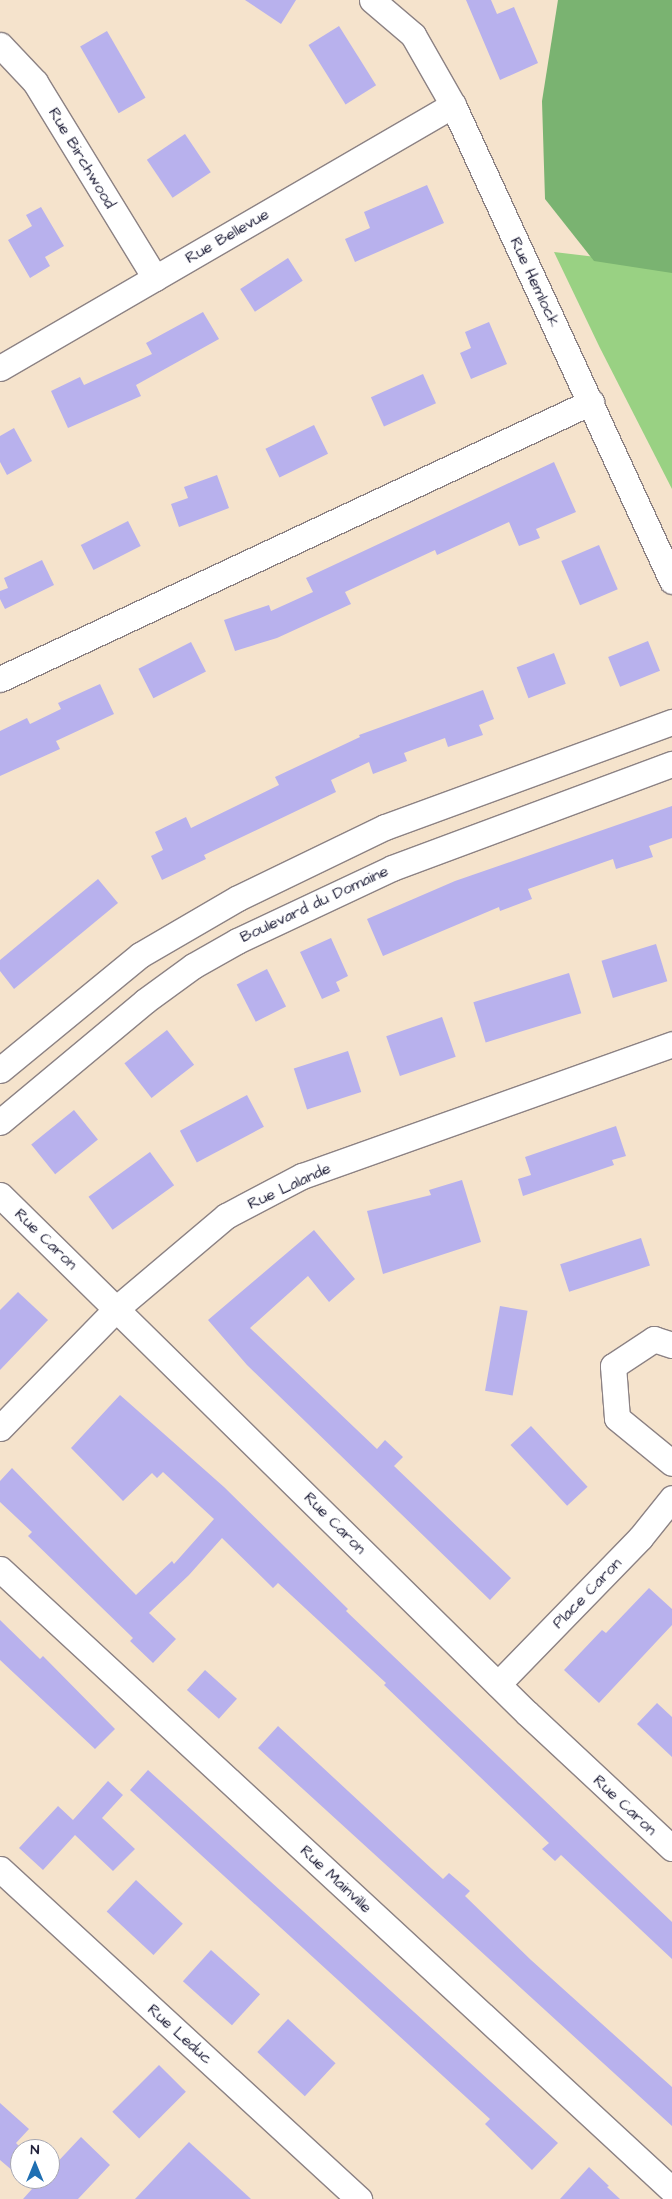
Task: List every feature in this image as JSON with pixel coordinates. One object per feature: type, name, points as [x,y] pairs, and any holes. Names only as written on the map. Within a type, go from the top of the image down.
[{"type":"street","name":"Rue Hemlock","points":[[372,0],[413,35],[453,105],[672,581]]},
{"type":"street","name":"Rue Birchwood","points":[[0,46],[35,82],[155,278]]},
{"type":"street","name":"Rue Bellevue","points":[[0,368],[453,105]]},
{"type":"street","points":[[0,679],[591,402]]},
{"type":"street","points":[[0,1070],[140,955],[238,898],[385,827],[672,722]]},
{"type":"street","name":"Boulevard du Domaine","points":[[0,1122],[145,1001],[193,966],[236,941],[392,868],[672,764]]},
{"type":"street","name":"Rue Lalande","points":[[0,1428],[117,1308],[226,1216],[302,1176],[672,1044]]},
{"type":"street","name":"Rue Caron","points":[[0,1195],[498,1684],[672,1848]]},
{"type":"street","points":[[672,1345],[654,1338],[613,1366],[618,1418],[672,1463]]},
{"type":"street","name":"Place Caron","points":[[498,1684],[640,1538],[672,1498]]},
{"type":"street","name":"Rue Mainville","points":[[0,1569],[672,2190]]},
{"type":"street","name":"Rue Leduc","points":[[0,1869],[359,2199]]},
{"type":"green space","points":[[558,0],[672,0],[672,273],[594,261],[545,199],[542,101]]},
{"type":"green space","points":[[554,252],[672,266],[672,489],[600,348]]},
{"type":"building","points":[[245,0],[296,0],[281,24]]},
{"type":"building","points":[[466,0],[491,0],[497,14],[514,7],[538,63],[500,80]]},
{"type":"building","points":[[339,26],[376,85],[346,104],[308,45]]},
{"type":"building","points":[[107,31],[146,98],[119,113],[80,46]]},
{"type":"building","points":[[185,134],[211,172],[173,198],[147,160]]},
{"type":"building","points":[[427,185],[444,223],[355,262],[345,239],[370,228],[364,212]]},
{"type":"building","points":[[41,207],[64,246],[45,257],[50,266],[30,278],[8,240],[32,226],[26,215]]},
{"type":"building","points":[[288,258],[303,281],[255,312],[240,289]]},
{"type":"building","points":[[203,312],[219,339],[136,385],[141,396],[68,428],[51,391],[80,377],[84,385],[152,354],[146,343]]},
{"type":"building","points":[[489,322],[507,364],[471,379],[460,353],[471,348],[465,332]]},
{"type":"building","points":[[423,374],[436,403],[384,426],[371,397]]},
{"type":"building","points":[[314,425],[328,454],[279,477],[265,449]]},
{"type":"building","points":[[14,428],[32,461],[7,475],[0,462],[0,436]]},
{"type":"building","points":[[554,462],[576,512],[536,529],[540,538],[519,546],[509,522],[437,555],[435,550],[345,592],[351,604],[277,638],[235,651],[224,620],[269,605],[271,611],[313,592],[306,578]]},
{"type":"building","points":[[217,475],[229,508],[179,527],[171,504],[188,498],[184,487]]},
{"type":"building","points":[[128,521],[141,546],[93,570],[81,545]]},
{"type":"building","points":[[599,545],[618,589],[580,605],[561,561]]},
{"type":"building","points":[[42,560],[54,585],[5,609],[0,599],[0,591],[8,588],[4,578]]},
{"type":"building","points":[[648,641],[660,671],[620,687],[608,657]]},
{"type":"building","points":[[191,642],[206,671],[153,698],[138,669]]},
{"type":"building","points":[[554,653],[566,684],[528,698],[517,667]]},
{"type":"building","points":[[100,684],[114,714],[56,741],[60,749],[0,776],[0,731],[27,718],[30,724],[61,709],[58,703]]},
{"type":"building","points":[[483,690],[494,719],[479,725],[483,735],[448,747],[445,738],[404,753],[407,761],[373,774],[369,762],[331,780],[336,792],[204,855],[206,859],[162,880],[151,856],[163,850],[155,832],[186,817],[191,828],[279,785],[275,777],[360,737],[359,735]]},
{"type":"building","points":[[672,806],[672,838],[649,846],[653,857],[616,869],[613,859],[528,889],[532,899],[500,911],[499,907],[383,956],[367,919],[455,881]]},
{"type":"building","points":[[98,879],[118,903],[14,989],[0,971],[0,960]]},
{"type":"building","points":[[331,938],[348,976],[336,982],[340,991],[322,999],[300,952]]},
{"type":"building","points":[[656,944],[667,981],[613,998],[601,961]]},
{"type":"building","points":[[267,969],[286,1006],[256,1022],[237,984]]},
{"type":"building","points":[[569,973],[581,1013],[486,1042],[473,1002]]},
{"type":"building","points":[[442,1017],[456,1057],[400,1076],[386,1036]]},
{"type":"building","points":[[167,1030],[194,1065],[152,1098],[124,1063]]},
{"type":"building","points":[[348,1051],[361,1092],[307,1110],[294,1069]]},
{"type":"building","points":[[247,1095],[264,1127],[197,1162],[180,1131]]},
{"type":"building","points":[[74,1110],[98,1140],[55,1174],[31,1145]]},
{"type":"building","points":[[616,1126],[626,1156],[612,1160],[614,1165],[523,1196],[518,1179],[531,1175],[525,1157]]},
{"type":"building","points":[[150,1152],[174,1185],[113,1230],[89,1197]]},
{"type":"building","points":[[462,1180],[481,1242],[383,1274],[367,1211],[431,1195],[429,1190]]},
{"type":"building","points":[[314,1230],[355,1279],[329,1302],[308,1276],[250,1328],[377,1449],[385,1440],[403,1457],[394,1466],[511,1578],[490,1600],[247,1365],[208,1320]]},
{"type":"building","points":[[641,1238],[650,1266],[569,1292],[560,1264]]},
{"type":"building","points":[[18,1292],[48,1320],[0,1370],[0,1310]]},
{"type":"building","points":[[500,1306],[528,1311],[513,1396],[485,1391]]},
{"type":"building","points":[[120,1395],[224,1487],[348,1609],[346,1611],[672,1922],[672,1959],[561,1855],[555,1861],[542,1849],[549,1843],[384,1685],[386,1683],[278,1583],[273,1588],[222,1538],[189,1575],[149,1613],[176,1639],[153,1663],[130,1641],[133,1638],[28,1536],[32,1532],[0,1502],[0,1481],[12,1468],[136,1595],[172,1561],[174,1564],[214,1519],[163,1472],[157,1478],[152,1473],[123,1501],[71,1448]]},
{"type":"building","points":[[531,1426],[588,1487],[567,1506],[511,1445]]},
{"type":"building","points":[[649,1588],[672,1609],[672,1625],[599,1703],[564,1670],[602,1630],[606,1633]]},
{"type":"building","points":[[0,1620],[40,1659],[43,1656],[115,1729],[95,1749],[0,1660]]},
{"type":"building","points":[[205,1670],[237,1699],[219,1719],[187,1690]]},
{"type":"building","points":[[657,1703],[672,1717],[672,1757],[637,1724]]},
{"type":"building","points":[[278,1726],[443,1879],[449,1873],[470,1891],[465,1896],[531,1960],[672,2087],[672,2126],[258,1748]]},
{"type":"building","points":[[148,1770],[558,2143],[532,2170],[485,2124],[490,2119],[130,1790]]},
{"type":"building","points":[[108,1781],[123,1795],[102,1818],[135,1849],[113,1871],[75,1835],[43,1870],[19,1848],[58,1806],[73,1820]]},
{"type":"building","points":[[136,1880],[183,1924],[153,1955],[107,1911]]},
{"type":"building","points":[[211,1950],[260,1994],[232,2025],[183,1981]]},
{"type":"building","points":[[288,2019],[336,2063],[305,2096],[257,2052]]},
{"type":"building","points":[[159,2065],[186,2092],[139,2139],[112,2112]]},
{"type":"building","points":[[0,2103],[29,2129],[20,2139],[10,2139],[10,2168],[0,2160]]},
{"type":"building","points":[[81,2137],[110,2165],[78,2199],[23,2199],[32,2189],[60,2189],[60,2159]]},
{"type":"building","points":[[189,2142],[251,2199],[135,2199]]},
{"type":"building","points":[[589,2167],[609,2186],[607,2187],[620,2199],[560,2199]]}]
